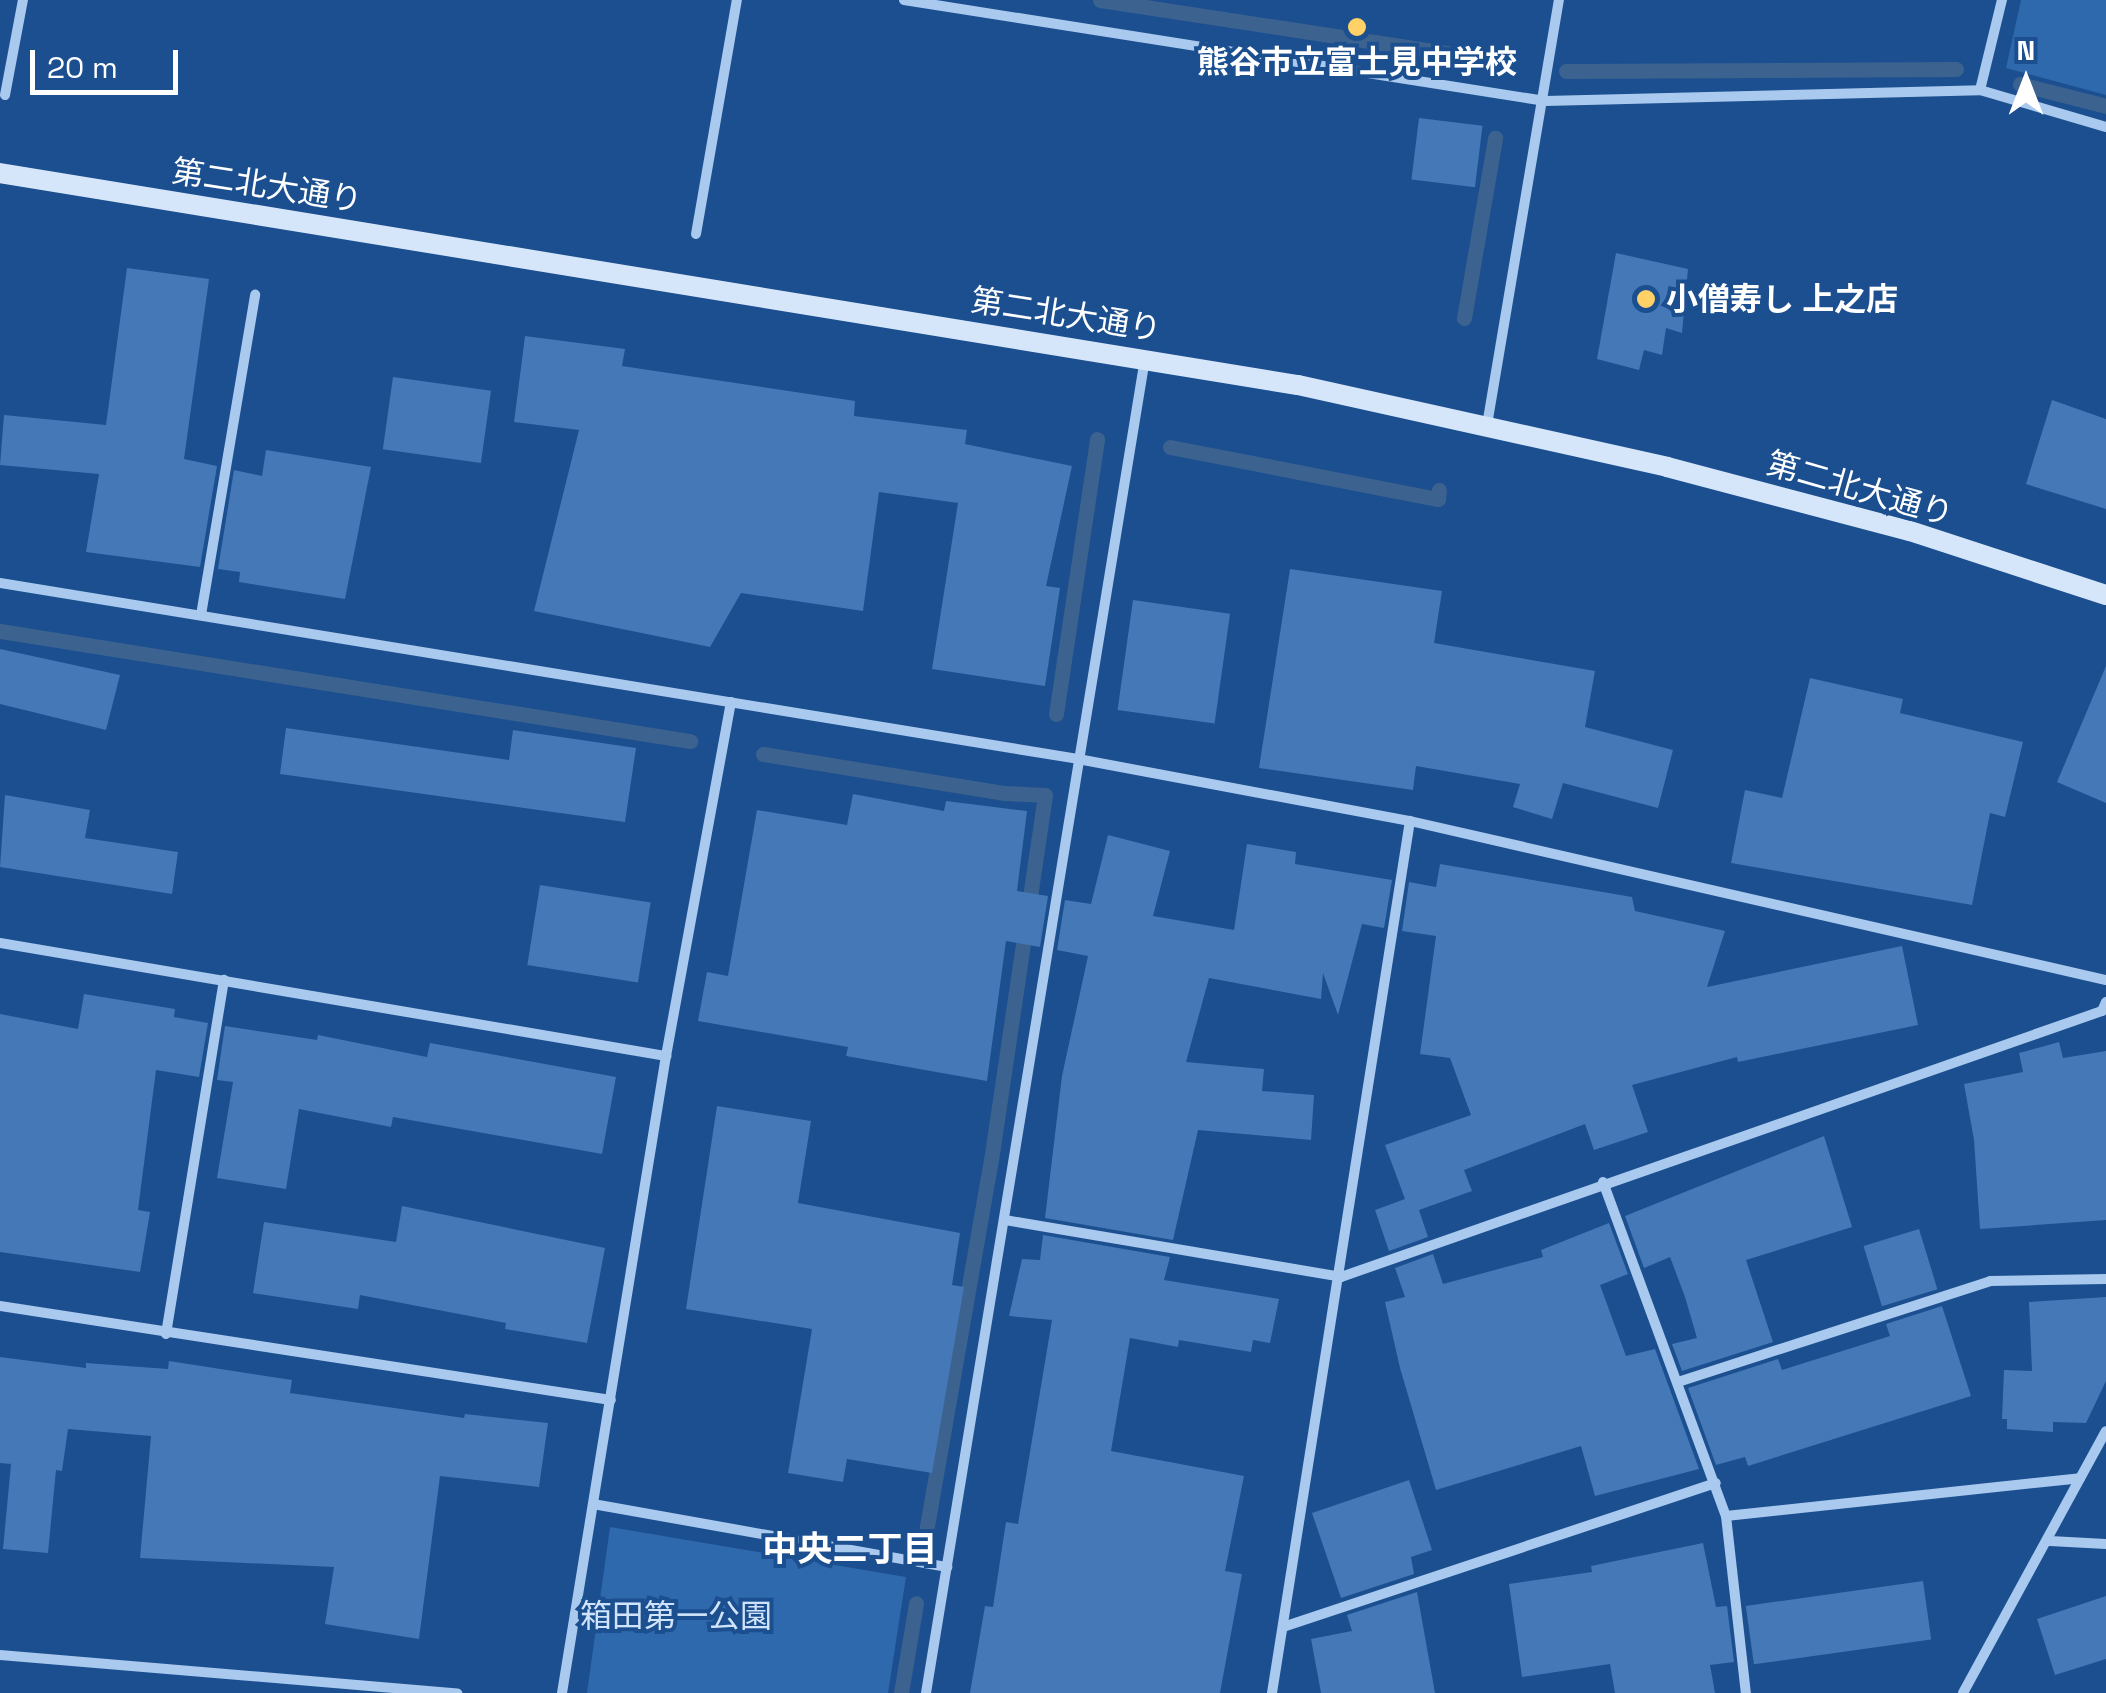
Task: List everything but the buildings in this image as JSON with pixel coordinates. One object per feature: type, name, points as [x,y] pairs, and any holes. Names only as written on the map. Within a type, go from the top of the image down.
[{"type":"street","points":[[5,95],[23,0]]},
{"type":"street","points":[[696,234],[737,0]]},
{"type":"street","points":[[904,0],[1544,101],[1980,90],[2106,126]]},
{"type":"street","points":[[1487,425],[1559,0]]},
{"type":"street","points":[[1980,90],[2002,0]]},
{"type":"street","name":"第二北大通り","points":[[0,172],[1298,385],[1666,466],[1910,531],[2105,593]]},
{"type":"street","points":[[202,616],[254,295]]},
{"type":"street","points":[[926,1693],[1144,359]]},
{"type":"street","points":[[0,583],[1078,760],[1410,821],[2106,980]]},
{"type":"street","points":[[562,1693],[666,1056],[731,702]]},
{"type":"street","points":[[1272,1693],[1341,1277],[1410,821]]},
{"type":"street","points":[[0,943],[666,1056]]},
{"type":"street","points":[[166,1334],[224,980]]},
{"type":"street","points":[[1005,1220],[1341,1277],[1603,1182],[2102,1011],[2106,1002]]},
{"type":"street","points":[[1603,1182],[1726,1516],[1746,1693]]},
{"type":"street","points":[[1678,1382],[1990,1281],[2106,1279]]},
{"type":"street","points":[[0,1306],[611,1400]]},
{"type":"street","points":[[1963,1693],[2050,1541],[2106,1431]]},
{"type":"street","points":[[1726,1516],[2080,1478]]},
{"type":"street","points":[[1283,1627],[1716,1483]]},
{"type":"street","points":[[594,1504],[947,1568]]},
{"type":"street","points":[[2050,1541],[2106,1544]]},
{"type":"street","points":[[0,1655],[457,1693]]},
{"type":"green space","points":[[2021,0],[2106,0],[2106,95],[2006,68]]},
{"type":"green space","name":"箱田第一公園","points":[[610,1527],[906,1577],[888,1693],[587,1693]]},
{"type":"waterway","points":[[1100,0],[1493,60]]},
{"type":"waterway","points":[[1566,71],[1956,69]]},
{"type":"waterway","points":[[2020,84],[2106,106]]},
{"type":"waterway","points":[[1464,318],[1495,138]]},
{"type":"waterway","points":[[1056,714],[1097,439]]},
{"type":"waterway","points":[[1170,447],[1438,499],[1439,490]]},
{"type":"waterway","points":[[0,631],[690,741]]},
{"type":"waterway","points":[[763,754],[1005,793],[1045,795],[993,1148],[926,1530]]},
{"type":"waterway","points":[[901,1693],[916,1603]]},
{"type":"place","name":"熊谷市立富士見中学校","points":[[1357,27]]},
{"type":"place","name":"小僧寿し 上之店","points":[[1646,299]]},
{"type":"district","name":"中央二丁目","points":[[850,1549]]}]
